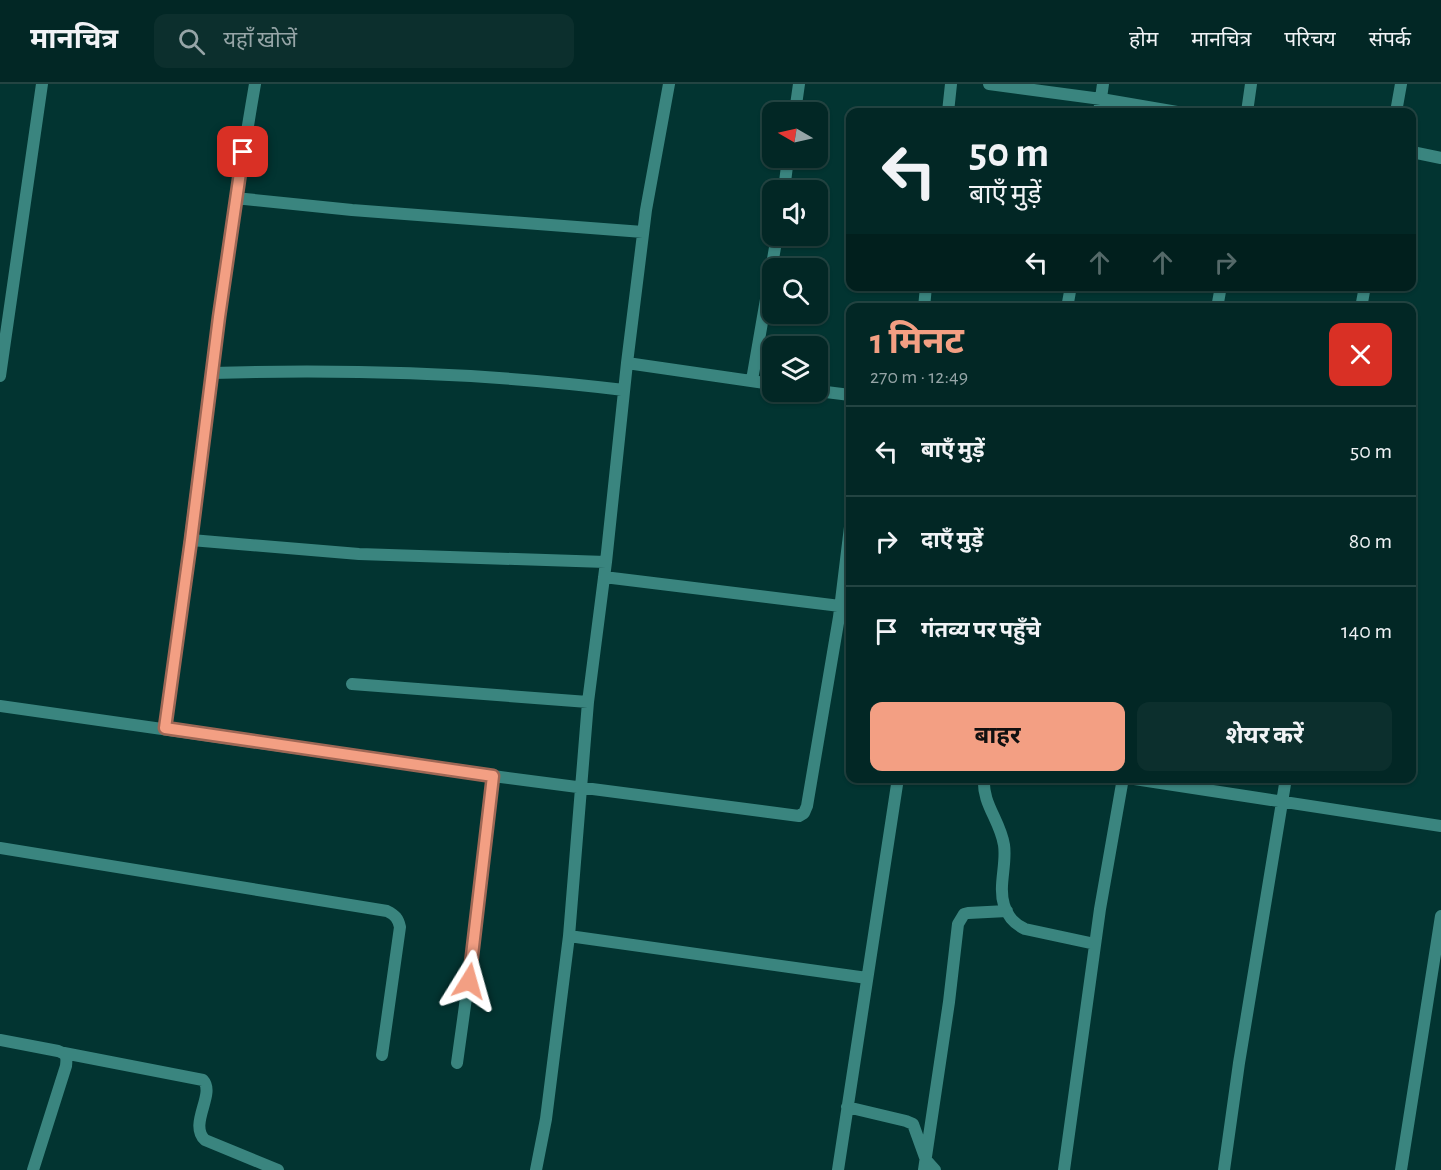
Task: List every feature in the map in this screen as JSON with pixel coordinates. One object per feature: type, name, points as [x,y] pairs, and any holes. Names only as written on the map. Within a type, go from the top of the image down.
[{"type":"street","points":[[0,376],[42,84]]},
{"type":"street","points":[[165,728],[236,198],[255,84]]},
{"type":"street","points":[[536,1170],[546,1119],[569,936],[588,702],[643,232],[669,84]]},
{"type":"street","points":[[796,102],[799,84]]},
{"type":"street","points":[[948,108],[951,84]]},
{"type":"street","points":[[989,84],[1154,108]]},
{"type":"street","points":[[1100,108],[1103,84]]},
{"type":"street","points":[[1248,108],[1251,84]]},
{"type":"street","points":[[1397,108],[1401,84]]},
{"type":"street","points":[[1416,153],[1441,158]]},
{"type":"street","points":[[236,198],[352,210],[643,232]]},
{"type":"street","points":[[752,380],[775,246]]},
{"type":"street","points":[[627,363],[762,382]]},
{"type":"street","points":[[212,373],[297,371],[518,378],[624,390]]},
{"type":"street","points":[[828,392],[846,394]]},
{"type":"street","points":[[191,540],[359,554],[606,562]]},
{"type":"street","points":[[0,705],[493,776],[799,816],[804,813],[807,806],[846,559]]},
{"type":"street","points":[[604,577],[840,606]]},
{"type":"street","points":[[352,684],[588,702]]},
{"type":"street","points":[[457,1063],[477,920],[493,776]]},
{"type":"street","points":[[838,1170],[897,783]]},
{"type":"street","points":[[984,783],[984,796],[1004,846],[1003,904],[1016,925],[1095,944]]},
{"type":"street","points":[[1064,1170],[1095,944],[1124,783]]},
{"type":"street","points":[[1158,783],[1441,826]]},
{"type":"street","points":[[1224,1170],[1285,783]]},
{"type":"street","points":[[0,848],[387,911],[393,914],[398,919],[400,927],[382,1055]]},
{"type":"street","points":[[925,1165],[958,924],[968,913],[1007,911]]},
{"type":"street","points":[[1401,1170],[1441,916]]},
{"type":"street","points":[[569,936],[867,978]]},
{"type":"street","points":[[0,1040],[203,1080],[207,1088],[199,1127],[201,1136],[205,1140],[278,1170]]},
{"type":"street","points":[[33,1170],[66,1066],[67,1057],[64,1053]]},
{"type":"street","points":[[847,1107],[913,1124],[925,1165],[935,1170]]},
{"type":"route","points":[[243,152],[165,728],[493,776],[469,981]]}]
